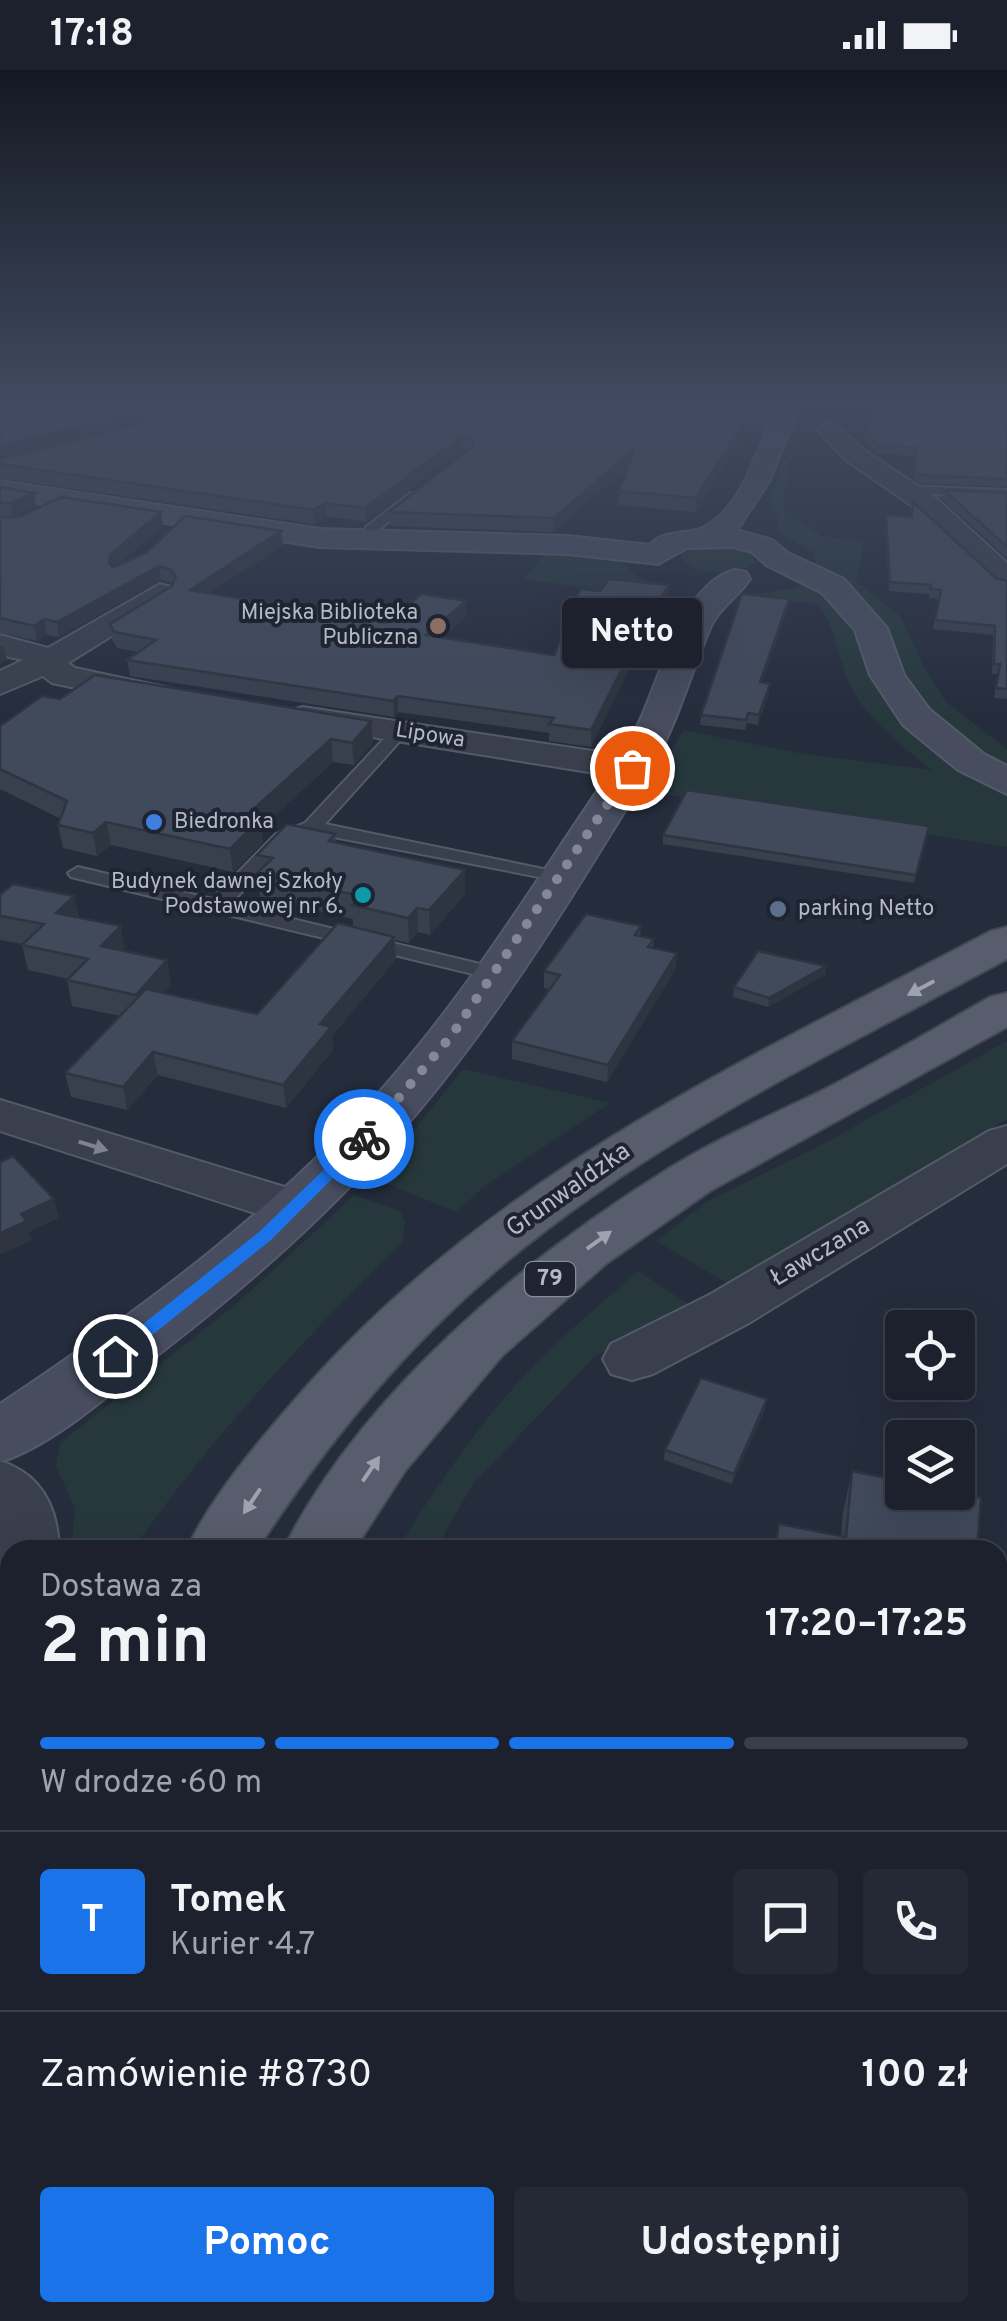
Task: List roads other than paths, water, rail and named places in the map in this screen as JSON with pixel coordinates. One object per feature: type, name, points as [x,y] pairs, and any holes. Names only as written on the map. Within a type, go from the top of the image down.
[{"type":"main road","name":"Grunwaldzka","points":[[227,1540],[299,1438],[357,1370],[474,1258],[638,1143],[1007,942]]},
{"type":"main road","name":"79","points":[[323,1540],[382,1453],[480,1340],[587,1249],[691,1179],[856,1093],[1007,1007]]},
{"type":"street","points":[[114,510],[180,524],[365,540],[568,545],[795,580],[845,599],[871,628],[887,675],[916,716],[971,762],[1007,782]]},
{"type":"street","points":[[679,565],[742,510]]},
{"type":"street","points":[[745,510],[750,520],[745,540]]},
{"type":"street","points":[[934,510],[1007,579]]},
{"type":"street","points":[[0,1438],[182,1306],[295,1208],[416,1081],[632,768],[658,721],[700,617],[722,586],[756,571],[768,548],[745,540],[707,537]]},
{"type":"street","points":[[679,565],[700,617]]},
{"type":"street","points":[[0,684],[46,662],[160,592]]},
{"type":"street","points":[[0,645],[31,651],[64,676],[187,700]]},
{"type":"street","name":"Lipowa","points":[[276,713],[632,768]]},
{"type":"street","points":[[0,1115],[295,1208]]},
{"type":"street","name":"Ławczana","points":[[632,1359],[728,1310],[1007,1142]]},
{"type":"street","points":[[0,1486],[15,1499],[24,1516],[25,1540]]},
{"type":"lane","points":[[40,514],[48,510]]},
{"type":"lane","points":[[365,540],[371,530],[396,510]]},
{"type":"lane","points":[[218,905],[284,838],[312,827],[400,732]]},
{"type":"lane","points":[[312,827],[558,878]]},
{"type":"lane","points":[[78,873],[494,973]]},
{"type":"place","name":"Miejska Biblioteka Publiczna","points":[[438,626]]},
{"type":"place","name":"Netto","points":[[632,768]]},
{"type":"place","name":"Biedronka","points":[[154,822]]},
{"type":"place","name":"Budynek dawnej Szkoły Podstawowej nr 6.","points":[[363,895]]},
{"type":"place","name":"parking Netto","points":[[778,909]]}]
